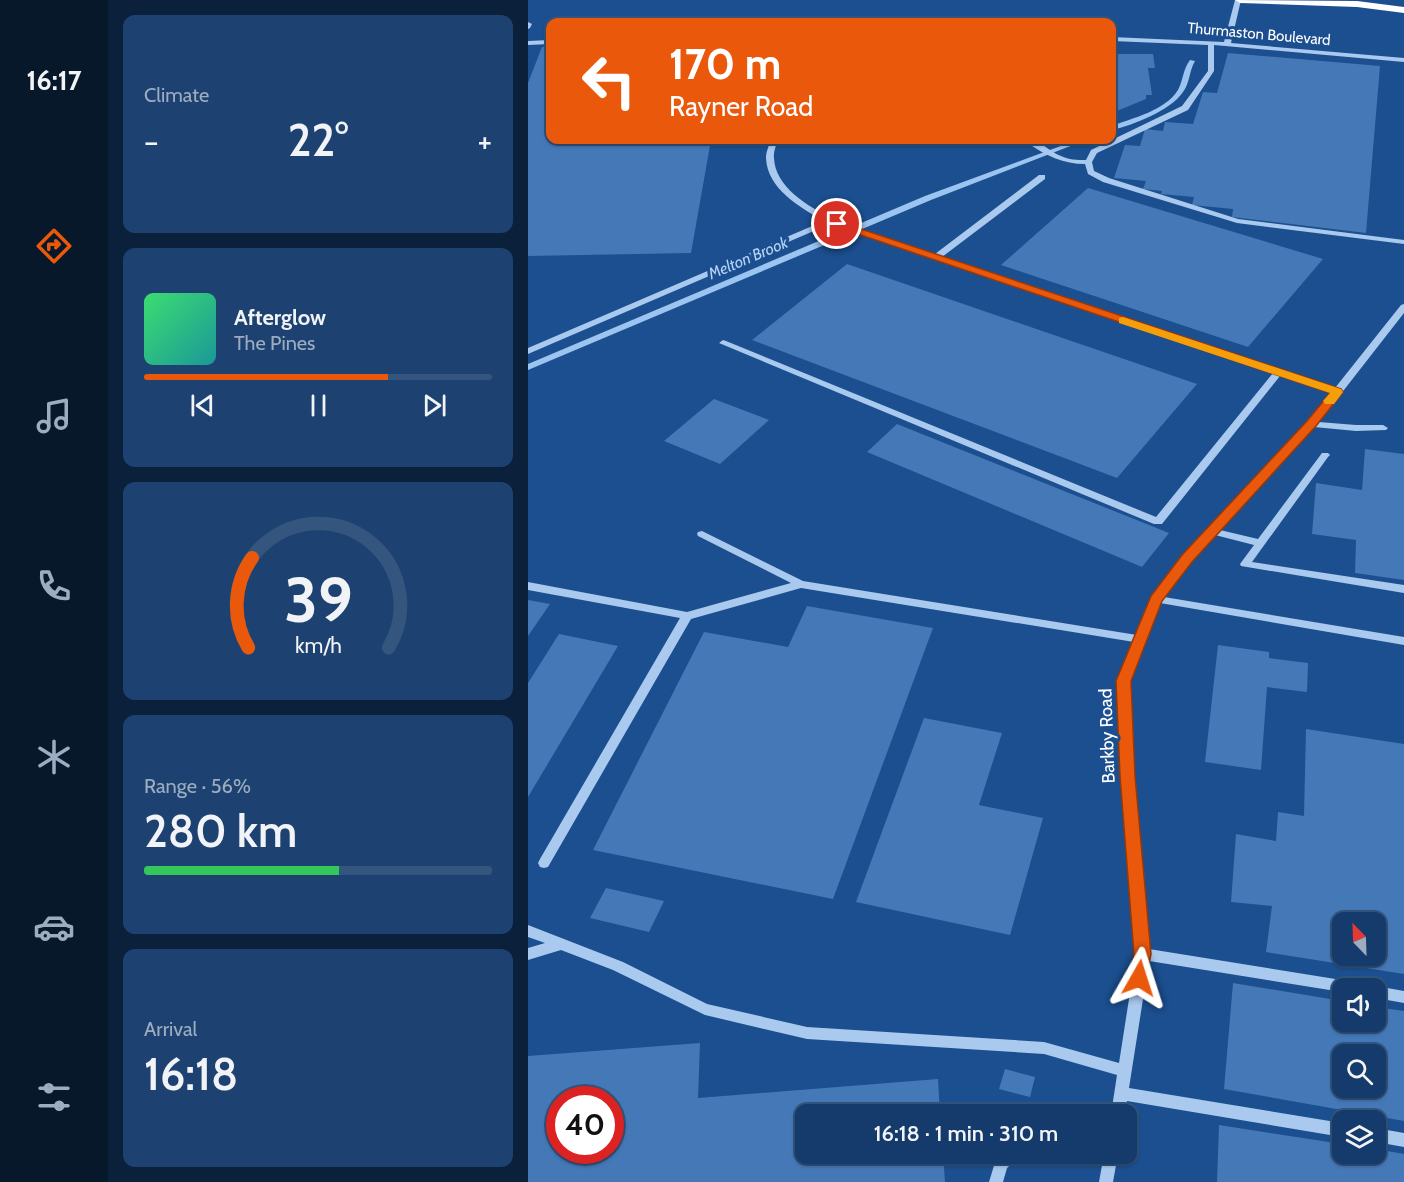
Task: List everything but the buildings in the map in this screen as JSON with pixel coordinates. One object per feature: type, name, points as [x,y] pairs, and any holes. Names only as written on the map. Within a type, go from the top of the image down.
[{"type":"highway","points":[[1239,0],[1358,4],[1404,10]]},
{"type":"highway","points":[[1358,4],[1384,0]]},
{"type":"street","points":[[1227,44],[1239,0]]},
{"type":"street","name":"Thurmaston Boulevard","points":[[1116,39],[1227,44],[1404,60]]},
{"type":"street","points":[[528,43],[546,42]]},
{"type":"street","points":[[1116,141],[1185,108],[1210,71],[1210,43]]},
{"type":"street","points":[[773,144],[770,157],[773,171],[781,184],[794,198],[834,223],[1337,392]]},
{"type":"street","points":[[1036,144],[1056,159],[1069,163],[1088,162]]},
{"type":"street","points":[[1088,162],[1094,152],[1111,144]]},
{"type":"street","points":[[1088,162],[1092,172],[1106,180],[1237,221],[1404,242]]},
{"type":"street","points":[[936,257],[1042,177]]},
{"type":"street","points":[[528,351],[834,223]]},
{"type":"street","name":"Barkby Road","points":[[1119,1104],[1143,954],[1128,776],[1124,681],[1156,599],[1212,531],[1312,423],[1404,308]]},
{"type":"street","points":[[723,344],[1158,522],[1278,373]]},
{"type":"street","points":[[1312,423],[1356,428],[1383,428]]},
{"type":"street","points":[[1325,455],[1245,564],[1404,589]]},
{"type":"street","points":[[1212,531],[1261,543]]},
{"type":"street","points":[[702,534],[801,584],[1140,639]]},
{"type":"street","points":[[528,586],[687,616],[801,584]]},
{"type":"street","points":[[1156,599],[1404,641]]},
{"type":"street","points":[[544,863],[687,616]]},
{"type":"street","points":[[528,931],[618,966],[705,1010],[807,1033],[1044,1048],[1124,1071]]},
{"type":"street","points":[[528,954],[561,944]]},
{"type":"street","points":[[1143,954],[1332,984]]},
{"type":"street","points":[[1386,994],[1404,997]]},
{"type":"street","points":[[1121,1093],[1332,1128]]},
{"type":"street","points":[[1386,1137],[1404,1140]]},
{"type":"street","points":[[996,1182],[1000,1164]]},
{"type":"street","points":[[1106,1182],[1109,1164]]},
{"type":"waterway","name":"Melton Brook","points":[[1116,126],[1148,114],[1173,99],[1182,89],[1187,69],[1192,61]]},
{"type":"waterway","name":"Melton Brook","points":[[528,367],[928,198],[1071,144]]},
{"type":"slow traffic","points":[[1123,321],[1337,392],[1329,401]]},
{"type":"route","points":[[837,224],[1337,392],[1312,423],[1187,559],[1156,599],[1124,681],[1128,776],[1143,954],[1139,978]]}]
